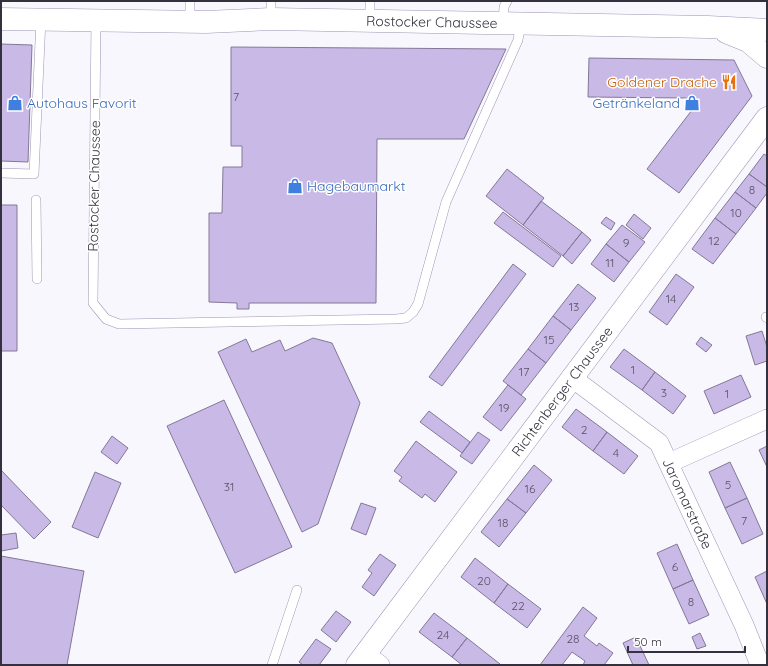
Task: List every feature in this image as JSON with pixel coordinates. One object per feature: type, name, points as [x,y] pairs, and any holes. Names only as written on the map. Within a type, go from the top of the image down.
[{"type":"main road","name":"Rostocker Chaussee","points":[[1,19],[96,20],[190,11],[370,11],[512,23],[708,27],[767,30]]},
{"type":"main road","points":[[708,27],[748,41],[767,57]]},
{"type":"main road","name":"Richtenberger Chaussee","points":[[367,661],[572,377],[767,118]]},
{"type":"street","name":"Jaromarstraße","points":[[572,377],[659,443],[744,625],[760,665]]},
{"type":"street","points":[[669,463],[767,419]]},
{"type":"lane","name":"Rostocker Chaussee","points":[[96,20],[92,304],[106,319],[119,324],[406,318],[414,312],[418,304],[446,202],[518,40],[504,7],[507,1]]},
{"type":"lane","points":[[1,173],[34,174],[41,19]]},
{"type":"lane","points":[[36,200],[37,279]]},
{"type":"lane","points":[[272,665],[297,590]]},
{"type":"building","name":"Autohaus Favorit","points":[[1,44],[32,45],[28,162],[1,161]]},
{"type":"building","points":[[231,47],[506,49],[464,139],[377,139],[376,303],[249,303],[249,309],[237,309],[237,303],[209,302],[209,213],[222,213],[223,167],[242,167],[242,146],[231,146]]},
{"type":"building","points":[[589,58],[734,60],[752,96],[679,193],[647,169],[692,110],[686,98],[588,97]]},
{"type":"building","points":[[764,154],[767,156],[767,187],[749,174]]},
{"type":"building","points":[[507,169],[544,198],[523,225],[486,196]]},
{"type":"building","points":[[749,174],[767,187],[767,193],[756,208],[735,192]]},
{"type":"building","points":[[735,192],[756,208],[736,234],[715,218]]},
{"type":"building","points":[[541,201],[582,232],[563,256],[523,225]]},
{"type":"building","points":[[1,205],[17,205],[17,351],[1,351]]},
{"type":"building","points":[[503,212],[561,256],[553,267],[494,223]]},
{"type":"building","points":[[634,214],[651,228],[643,239],[626,225]]},
{"type":"building","points":[[606,217],[615,223],[611,230],[601,223]]},
{"type":"building","points":[[715,218],[736,234],[713,264],[692,249]]},
{"type":"building","points":[[622,225],[645,242],[629,262],[606,244]]},
{"type":"building","points":[[582,232],[591,240],[572,264],[563,256]]},
{"type":"building","points":[[606,244],[629,262],[614,282],[591,264]]},
{"type":"building","points":[[513,264],[526,274],[442,386],[429,377]]},
{"type":"building","points":[[676,274],[694,287],[667,325],[649,312]]},
{"type":"building","points":[[578,284],[596,298],[571,330],[553,316]]},
{"type":"building","points":[[553,316],[571,330],[546,363],[528,349]]},
{"type":"building","points":[[762,331],[767,347],[767,361],[755,365],[746,336]]},
{"type":"building","points":[[701,337],[712,345],[706,352],[696,344]]},
{"type":"building","points":[[313,338],[332,343],[360,403],[318,524],[302,532],[218,352],[246,339],[252,352],[280,340],[285,351]]},
{"type":"building","points":[[528,349],[546,363],[521,395],[503,381]]},
{"type":"building","points":[[624,349],[655,372],[642,390],[610,367]]},
{"type":"building","points":[[655,372],[686,396],[673,414],[642,390]]},
{"type":"building","points":[[741,375],[751,397],[714,414],[704,391]]},
{"type":"building","points":[[508,385],[526,399],[501,431],[483,417]]},
{"type":"building","points":[[224,400],[292,547],[235,573],[167,426]]},
{"type":"building","points":[[576,409],[607,432],[593,451],[562,427]]},
{"type":"building","points":[[429,411],[470,442],[462,453],[420,422]]},
{"type":"building","points":[[478,432],[490,440],[472,464],[460,456]]},
{"type":"building","points":[[607,432],[638,456],[624,474],[593,451]]},
{"type":"building","points":[[112,436],[128,448],[117,464],[101,452]]},
{"type":"building","points":[[416,441],[457,472],[435,502],[425,494],[422,498],[399,481],[402,477],[394,471]]},
{"type":"building","points":[[767,446],[767,467],[759,450]]},
{"type":"building","points":[[730,462],[747,498],[725,508],[709,472]]},
{"type":"building","points":[[534,465],[552,480],[526,513],[507,499]]},
{"type":"building","points":[[1,470],[51,522],[34,539],[1,505]]},
{"type":"building","points":[[95,472],[121,483],[98,538],[72,527]]},
{"type":"building","points":[[747,498],[763,534],[742,544],[725,508]]},
{"type":"building","points":[[507,499],[526,513],[499,547],[481,532]]},
{"type":"building","points":[[361,503],[376,508],[366,535],[351,529]]},
{"type":"building","points":[[16,533],[18,548],[1,551],[1,535]]},
{"type":"building","points":[[677,544],[693,580],[673,589],[657,553]]},
{"type":"building","points":[[380,554],[396,565],[374,596],[362,587],[372,573],[368,570]]},
{"type":"building","points":[[1,556],[84,571],[67,665],[1,665]]},
{"type":"building","points":[[475,558],[508,584],[494,603],[461,577]]},
{"type":"building","points":[[767,571],[767,604],[755,577]]},
{"type":"building","points":[[693,580],[709,615],[689,624],[673,589]]},
{"type":"building","points":[[508,584],[541,609],[527,628],[494,603]]},
{"type":"building","points":[[583,607],[597,618],[584,636],[597,646],[599,643],[613,653],[604,665],[583,665],[585,661],[572,652],[562,665],[540,665]]},
{"type":"building","points":[[336,611],[351,622],[336,642],[321,630]]},
{"type":"building","points":[[434,613],[467,638],[452,657],[419,632]]},
{"type":"building","points":[[700,633],[706,646],[697,649],[692,637]]},
{"type":"building","points":[[636,637],[649,665],[633,665],[623,643]]},
{"type":"building","points":[[467,638],[500,664],[462,665],[452,657]]},
{"type":"building","points":[[316,639],[331,649],[319,665],[303,665],[299,662]]},
{"type":"place","name":"Goldener Drache","points":[[729,82]]},
{"type":"place","name":"Autohaus Favorit","points":[[15,103]]},
{"type":"place","name":"Getränkeland","points":[[692,103]]},
{"type":"place","name":"Hagebaumarkt","points":[[295,186]]}]
